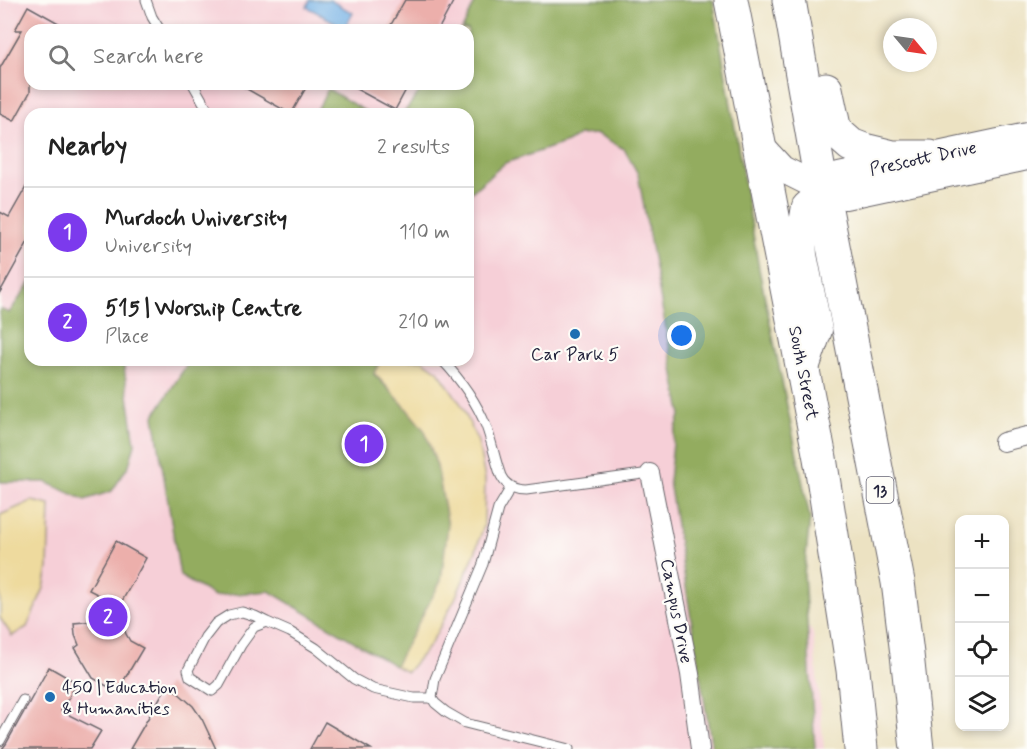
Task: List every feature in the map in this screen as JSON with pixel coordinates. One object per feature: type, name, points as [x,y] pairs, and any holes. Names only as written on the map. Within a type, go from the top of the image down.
[{"type":"highway","name":"South Street","points":[[731,0],[820,458],[853,670],[861,749]]},
{"type":"highway","name":"13","points":[[789,0],[822,189],[898,582],[917,749]]},
{"type":"highway","points":[[805,0],[836,131],[851,145],[864,150],[893,158],[930,157]]},
{"type":"street","name":"Prescott Drive","points":[[804,374],[819,330],[804,255],[802,224],[805,206],[839,176],[1027,136]]},
{"type":"street","name":"Prescott Drive","points":[[760,146],[782,170],[822,189],[845,196],[1027,157]]},
{"type":"street","name":"Prescott Drive","points":[[832,232],[851,203],[862,194]]},
{"type":"street","points":[[1003,442],[1027,436]]},
{"type":"street","name":"Campus Drive","points":[[650,473],[690,674],[700,749]]},
{"type":"lane","points":[[146,0],[156,24]]},
{"type":"lane","points":[[196,90],[206,108]]},
{"type":"lane","points":[[448,366],[473,398],[486,427],[501,476],[511,487],[526,490],[650,473]]},
{"type":"lane","points":[[511,487],[498,508],[483,564],[435,679],[432,698],[446,712],[465,723],[569,749]]},
{"type":"lane","points":[[267,622],[254,627],[241,645],[219,685],[212,691],[190,677],[188,670],[205,637],[216,622],[229,615],[242,612],[255,616],[290,632],[316,648],[354,679],[373,689],[414,698],[432,698]]},
{"type":"lane","points":[[0,741],[23,700]]},
{"type":"shaded area","points":[[0,0],[678,0],[772,580],[813,633],[824,749],[0,749]]},
{"type":"green space","points":[[476,0],[713,0],[759,269],[810,518],[804,574],[815,749],[712,749],[669,481],[674,434],[681,413],[638,174],[624,149],[598,134],[579,135],[567,142],[505,163],[474,190],[474,108],[407,108],[421,90],[474,90],[474,24],[465,24]]},
{"type":"green space","points":[[327,90],[330,90],[360,108],[318,108]]},
{"type":"green space","points":[[24,292],[24,366],[124,366],[135,444],[129,465],[112,491],[85,500],[46,482],[0,482],[0,309],[9,313]]},
{"type":"green space","points":[[186,366],[378,366],[374,374],[425,431],[437,466],[448,525],[441,581],[395,666],[269,591],[214,596],[180,576],[154,416]]},
{"type":"sand","points":[[378,366],[431,366],[438,371],[461,404],[478,442],[485,479],[484,525],[475,553],[455,599],[430,645],[407,672],[395,666],[441,581],[448,525],[437,466],[425,431],[374,373]]},
{"type":"sand","points":[[32,501],[50,505],[48,568],[44,588],[27,627],[12,636],[0,618],[0,515]]},
{"type":"water","points":[[310,0],[330,0],[353,13],[347,24],[338,24],[307,7]]},
{"type":"building","points":[[405,0],[454,0],[441,24],[391,24]]},
{"type":"building","points":[[28,6],[60,24],[24,24],[24,90],[30,90],[30,92],[14,121],[0,114],[0,68],[22,30],[15,30]]},
{"type":"building","points":[[249,90],[305,90],[294,108],[280,108]]},
{"type":"building","points":[[358,90],[406,90],[396,108],[391,108]]},
{"type":"building","points":[[24,191],[24,249],[0,292],[0,212],[9,217]]},
{"type":"building","points":[[116,541],[146,558],[121,603],[124,605],[120,619],[130,641],[143,648],[117,692],[93,678],[75,648],[79,645],[74,623],[95,621],[95,609],[99,595],[89,590]]},
{"type":"building","name":"450 | Education & Humanities","points":[[49,667],[77,683],[61,711],[101,731],[90,749],[2,749],[6,744]]},
{"type":"building","points":[[168,684],[193,706],[202,719],[216,749],[130,749]]},
{"type":"building","points":[[325,722],[371,749],[310,749]]},
{"type":"place","name":"Car Park 5","points":[[575,334]]},
{"type":"place","name":"Murdoch University","points":[[364,444]]},
{"type":"place","name":"515 | Worship Centre","points":[[108,617]]},
{"type":"place","name":"450 | Education & Humanities","points":[[50,697]]}]
